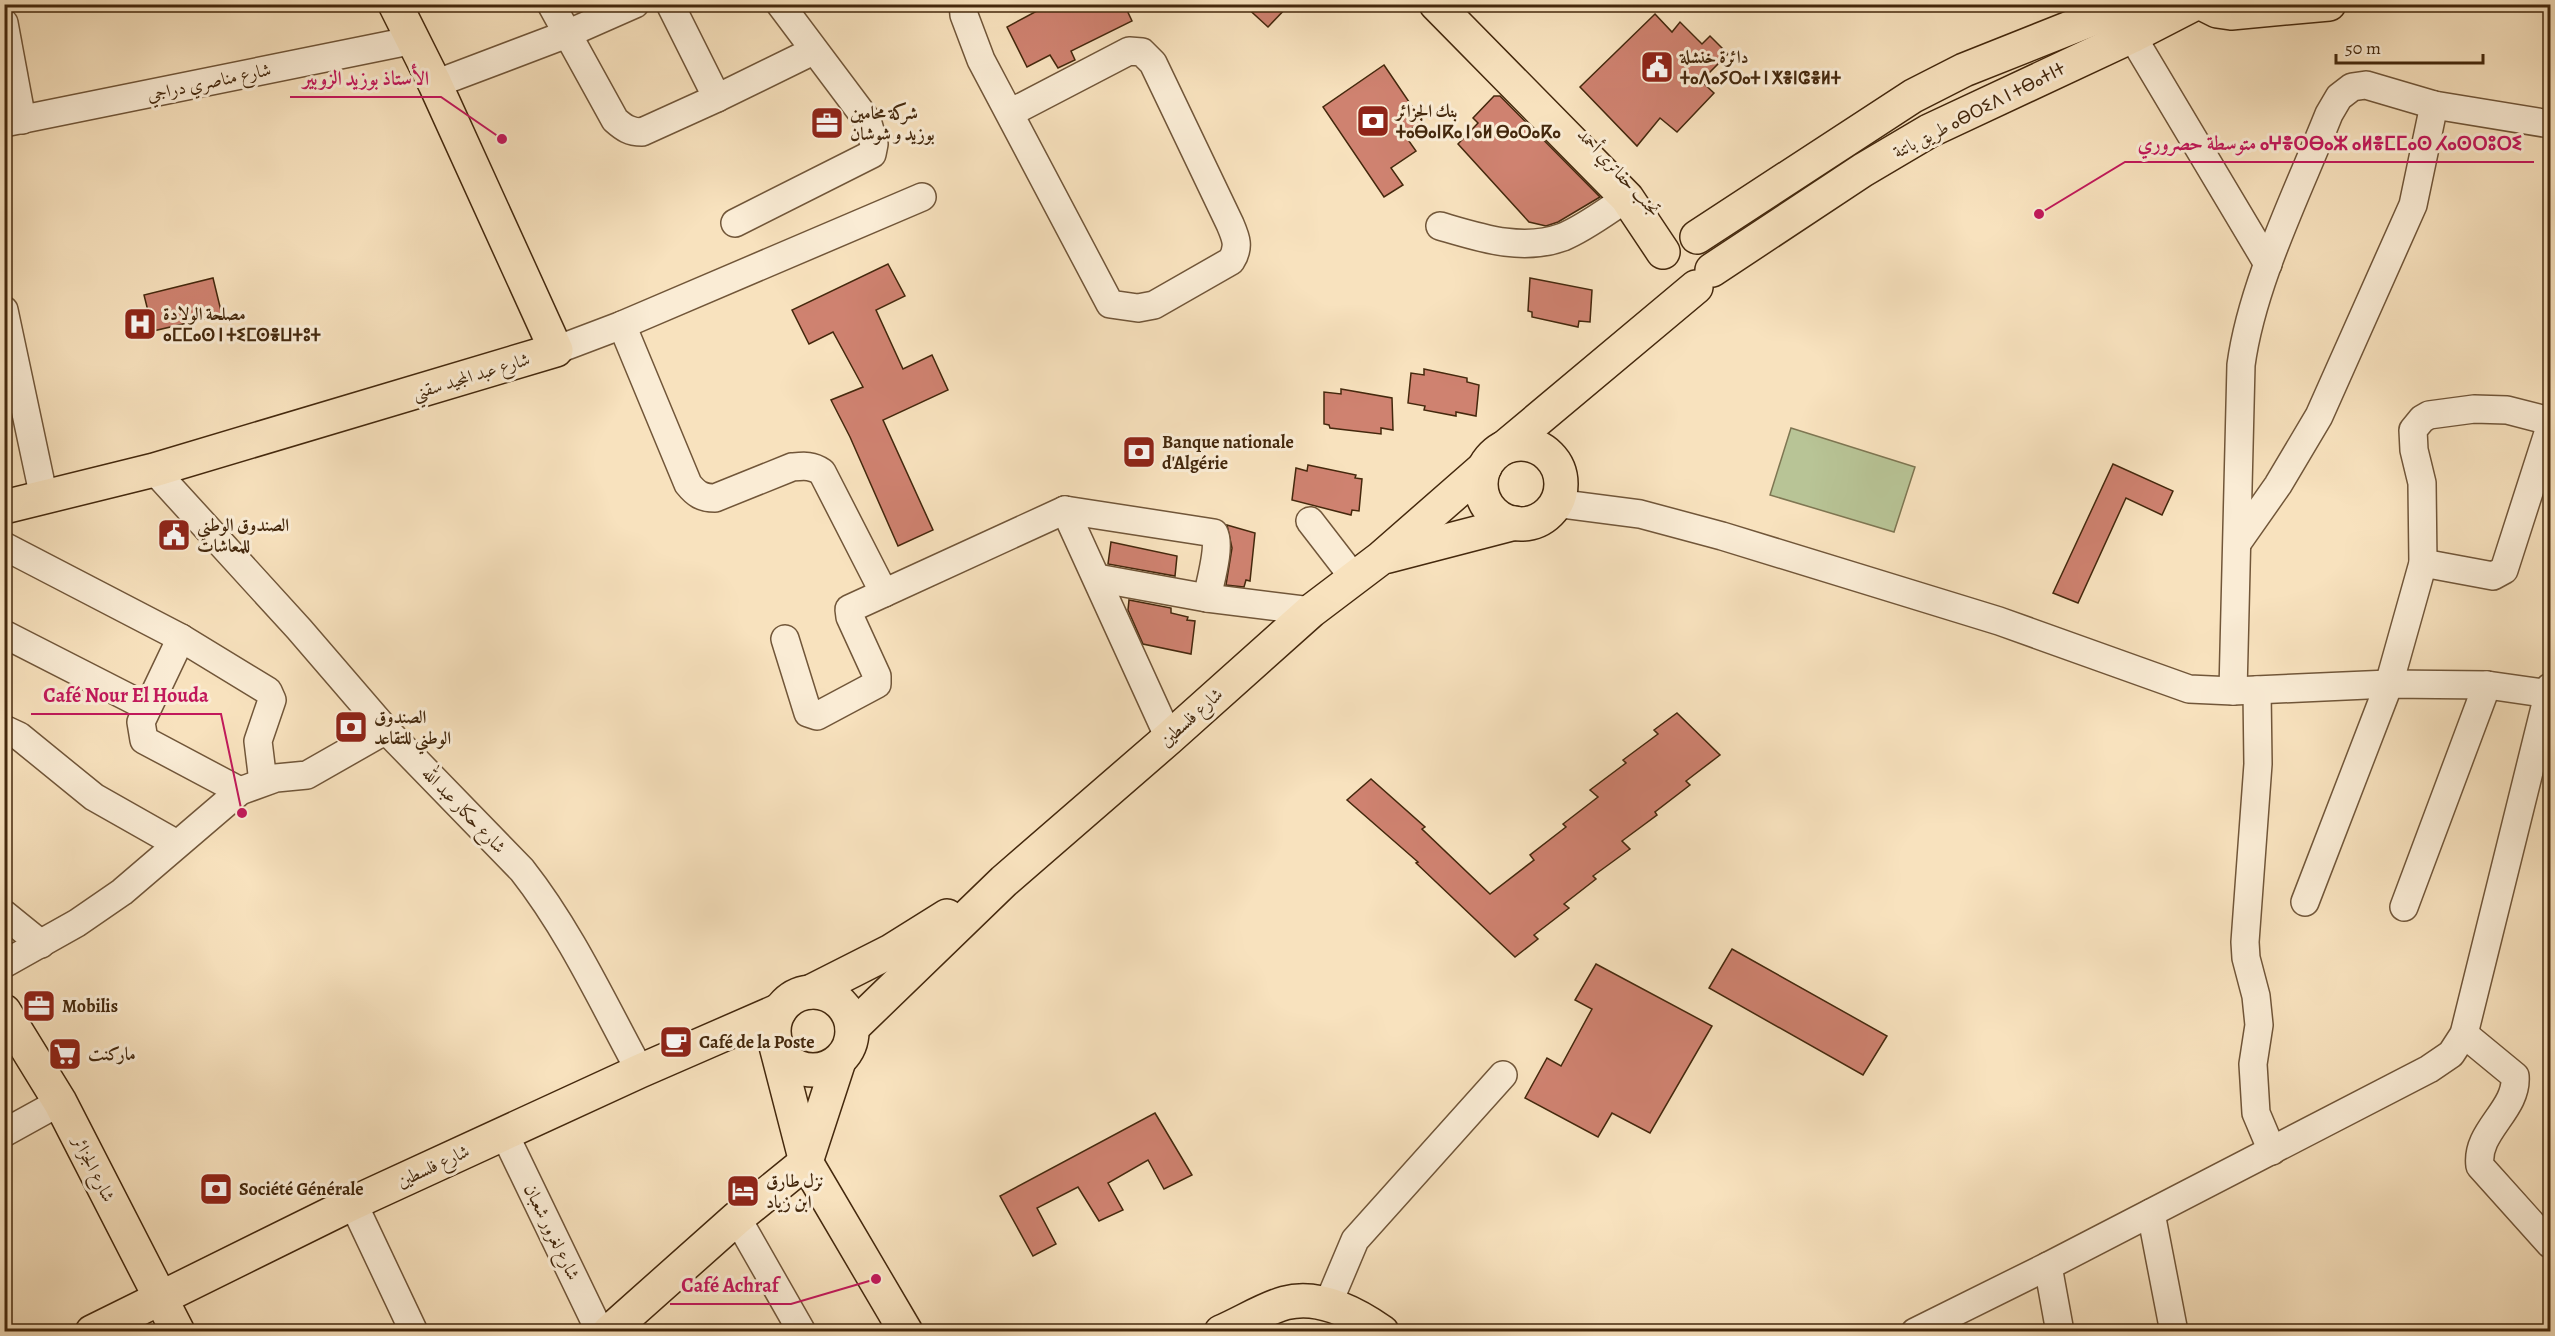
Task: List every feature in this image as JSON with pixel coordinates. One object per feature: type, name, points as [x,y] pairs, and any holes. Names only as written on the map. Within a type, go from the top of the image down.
[{"type":"main road","points":[[395,4],[435,84],[556,351]]},
{"type":"main road","name":"تجنب حفاتري أحمد","points":[[1436,4],[1686,261]]},
{"type":"main road","name":"تجنب حفاتري أحمد","points":[[1460,4],[1686,261]]},
{"type":"main road","name":"طريق باتنة ⴰⴱⵔⵉⴷ ⵏ ⵜⴱⴰⵜⵏⵜ","points":[[1686,261],[1913,96],[1964,70],[2131,20],[2194,4]]},
{"type":"main road","points":[[2203,4],[2217,11],[2232,13],[2330,4]]},
{"type":"main road","name":"شارع فلسطين","points":[[852,1028],[1004,881],[1311,611],[1381,558],[1631,340],[1686,261]]},
{"type":"main road","name":"شارع عبد المجيد سقني","points":[[4,507],[154,470],[556,351]]},
{"type":"main road","points":[[1381,558],[1538,519],[1548,513],[1557,488],[1565,399]]},
{"type":"main road","points":[[1515,523],[1493,513],[1481,491],[1481,478],[1495,457],[1516,444],[1538,448],[1548,454],[1557,488]]},
{"type":"main road","name":"شارع فلسطين","points":[[810,992],[891,951],[1004,881]]},
{"type":"main road","points":[[776,1046],[792,1065],[804,1070],[816,1071],[829,1068],[839,1061],[852,1040],[849,1016],[834,998],[822,993],[798,994],[780,1010],[775,1022],[776,1046],[806,1162],[906,1332]]},
{"type":"main road","name":"شارع فلسطين","points":[[92,1332],[353,1203],[640,1071],[780,1010]]},
{"type":"main road","name":"شارع الجزائر","points":[[4,1011],[60,1102],[178,1332]]},
{"type":"main road","points":[[609,1332],[737,1218],[806,1162],[839,1061]]},
{"type":"main road","points":[[1221,1332],[1286,1303],[1309,1300],[1328,1304],[1366,1321],[1382,1332]]},
{"type":"street","points":[[551,4],[615,120],[628,130],[642,132],[813,51]]},
{"type":"street","points":[[435,84],[567,34],[635,4]]},
{"type":"street","points":[[670,4],[717,98]]},
{"type":"street","points":[[735,224],[872,154],[874,144],[867,120],[780,4]]},
{"type":"street","points":[[963,4],[964,15],[981,60],[1110,304],[1138,308],[1154,305],[1231,261],[1235,255],[1238,250],[1237,242],[1230,224],[1153,63],[1142,52],[1129,51],[1010,113]]},
{"type":"street","points":[[2131,20],[2268,264]]},
{"type":"street","points":[[4,23],[13,122]]},
{"type":"street","name":"شارع مناصري دراجي","points":[[13,122],[414,40]]},
{"type":"street","points":[[2272,1151],[2256,1113],[2253,1064],[2259,1025],[2256,996],[2246,958],[2245,942],[2258,764],[2245,690],[2238,542],[2241,365],[2244,345],[2268,264],[2330,114],[2339,97],[2352,87],[2366,85],[2434,105],[2550,124]]},
{"type":"street","points":[[2238,542],[2278,484],[2319,416],[2413,206],[2434,105]]},
{"type":"street","name":"شارع عبد المجيد سقني","points":[[556,351],[922,197]]},
{"type":"street","points":[[1440,226],[1509,243],[1532,245],[1564,236],[1627,198]]},
{"type":"street","points":[[4,309],[44,498]]},
{"type":"street","points":[[622,325],[688,484],[706,498],[715,498],[792,467],[815,468],[822,472],[884,592]]},
{"type":"street","points":[[2306,902],[2389,684],[2423,563],[2422,483],[2414,450],[2415,426],[2428,415],[2474,409],[2507,410],[2550,421]]},
{"type":"street","points":[[2423,563],[2493,576],[2505,570],[2550,427]]},
{"type":"street","name":"شارع حكار عبد الله","points":[[154,470],[299,629],[386,730],[471,816],[538,890],[579,959],[640,1071]]},
{"type":"street","points":[[1557,488],[2000,621],[2189,689],[2245,690],[2389,684],[2487,685],[2550,692],[2464,1034],[2451,1054],[2428,1070],[2272,1151],[1915,1332]]},
{"type":"street","points":[[1065,510],[1169,738]]},
{"type":"street","points":[[785,639],[808,713],[817,716],[877,684],[877,676],[850,617],[849,609],[1065,510],[1214,533],[1216,537],[1214,560],[1207,598]]},
{"type":"street","points":[[1310,521],[1354,578]]},
{"type":"street","points":[[4,546],[181,638],[268,691],[272,696],[257,748],[252,787]]},
{"type":"street","points":[[1097,578],[1207,598],[1311,611]]},
{"type":"street","points":[[4,634],[147,707]]},
{"type":"street","points":[[181,638],[141,722],[144,740],[252,787]]},
{"type":"street","points":[[2404,908],[2487,685]]},
{"type":"street","points":[[4,729],[19,736],[94,797],[177,844]]},
{"type":"street","points":[[4,964],[77,923],[122,892],[177,844],[252,787],[276,778],[307,775],[386,730]]},
{"type":"street","points":[[4,914],[41,944]]},
{"type":"street","points":[[2464,1034],[2515,1076],[2516,1084],[2512,1095],[2484,1141],[2478,1156],[2480,1166],[2550,1244]]},
{"type":"street","points":[[1328,1304],[1355,1240],[1503,1075]]},
{"type":"street","points":[[4,1133],[60,1102]]},
{"type":"street","name":"شارع لغرور شعبان","points":[[504,1133],[600,1332]]},
{"type":"street","points":[[353,1203],[414,1332]]},
{"type":"street","points":[[2151,1213],[2174,1332]]},
{"type":"street","points":[[737,1218],[802,1332]]},
{"type":"street","points":[[2048,1266],[2060,1332]]},
{"type":"green space","points":[[1791,428],[1915,467],[1894,532],[1770,495]]},
{"type":"building","points":[[1050,4],[1124,4],[1132,21],[1071,51],[1075,60],[1058,68],[1050,55],[1027,67],[1007,27]]},
{"type":"building","points":[[1243,4],[1290,4],[1268,27]]},
{"type":"building","name":"دائرة خنشلة ⵜⴰⴷⴰⵢⵔⴰⵜ ⵏ ⵅⴻⵏⵛⴻⵍⵜ","points":[[1655,14],[1672,32],[1680,22],[1702,44],[1710,36],[1728,54],[1701,81],[1714,93],[1677,132],[1660,118],[1637,146],[1580,87]]},
{"type":"building","points":[[1384,65],[1422,121],[1404,134],[1416,151],[1391,168],[1403,185],[1384,197],[1323,107]]},
{"type":"building","points":[[1494,96],[1500,96],[1600,197],[1558,222],[1546,226],[1529,222],[1458,144],[1478,123],[1473,118]]},
{"type":"building","points":[[888,264],[905,296],[876,310],[903,369],[932,355],[948,390],[883,420],[933,530],[898,546],[850,437],[831,400],[863,387],[833,332],[809,344],[792,310]]},
{"type":"building","points":[[213,278],[222,315],[153,331],[144,295]]},
{"type":"building","points":[[1530,278],[1592,290],[1590,322],[1579,321],[1578,327],[1532,317],[1532,312],[1528,311]]},
{"type":"building","points":[[1424,369],[1467,378],[1467,382],[1479,385],[1476,416],[1456,412],[1456,416],[1424,410],[1425,406],[1408,403],[1411,373],[1424,375]]},
{"type":"building","points":[[1341,389],[1392,398],[1393,430],[1381,428],[1381,434],[1330,428],[1329,425],[1324,424],[1324,392],[1341,394]]},
{"type":"building","points":[[2113,464],[2173,491],[2162,515],[2126,498],[2078,603],[2053,593]]},
{"type":"building","points":[[1308,465],[1356,475],[1355,478],[1362,479],[1359,511],[1352,510],[1351,515],[1292,500],[1296,468],[1307,471]]},
{"type":"building","points":[[1227,525],[1255,533],[1250,581],[1246,580],[1244,587],[1226,585],[1232,548]]},
{"type":"building","points":[[1111,542],[1177,556],[1175,576],[1108,564]]},
{"type":"building","points":[[1129,600],[1171,608],[1171,613],[1195,621],[1191,654],[1143,644],[1128,610]]},
{"type":"building","points":[[1677,713],[1720,755],[1686,781],[1690,785],[1655,812],[1657,815],[1622,841],[1630,849],[1593,876],[1596,879],[1564,904],[1569,908],[1534,935],[1538,939],[1515,957],[1416,863],[1418,862],[1347,800],[1371,779],[1425,827],[1422,829],[1490,894],[1534,860],[1530,855],[1566,827],[1563,824],[1598,797],[1590,790],[1626,763],[1623,760],[1658,734],[1654,730]]},
{"type":"building","points":[[1732,949],[1887,1036],[1863,1075],[1709,988]]},
{"type":"building","points":[[1596,964],[1712,1026],[1650,1133],[1612,1113],[1598,1137],[1525,1098],[1547,1058],[1561,1066],[1592,1009],[1575,1000]]},
{"type":"building","points":[[1155,1113],[1192,1175],[1164,1189],[1148,1160],[1108,1183],[1123,1210],[1099,1221],[1078,1187],[1037,1208],[1056,1244],[1033,1256],[1000,1196]]},
{"type":"place","name":"دائرة خنشلة ⵜⴰⴷⴰⵢⵔⴰⵜ ⵏ ⵅⴻⵏⵛⴻⵍⵜ","points":[[1657,67]]},
{"type":"place","name":"بنك الجزائر ⵜⴰⴱⴰⵏⴽⴰ ⵏ ⴰⵍ ⴱⴰⵔⴰⴽⴰ","points":[[1373,121]]},
{"type":"place","name":"شركة محامين بوزيد و شوشان","points":[[827,123]]},
{"type":"place","name":"الأستاذ بوزيد الزوبير","points":[[502,139]]},
{"type":"place","name":"متوسطة حصروري ⴰⵖⴻⵔⴱⴰⵣ ⴰⵍⴻⵎⵎⴰⵙ ⵃⴰⵙⵔⵓⵔⵉ","points":[[2039,214]]},
{"type":"place","name":"مصلحة الولادة ⴰⵎⵎⴰⵙ ⵏ ⵜⵉⵎⵙⴻⵡⵜⵓⵜ","points":[[140,324]]},
{"type":"place","name":"Banque nationale d'Algérie","points":[[1139,452]]},
{"type":"place","name":"الصندوق الوطني للمعاشات","points":[[174,535]]},
{"type":"place","name":"الصندوق الوطني للتقاعد","points":[[351,727]]},
{"type":"place","name":"Café Nour El Houda","points":[[242,813]]},
{"type":"place","name":"Mobilis","points":[[39,1006]]},
{"type":"place","name":"Café de la Poste","points":[[676,1042]]},
{"type":"place","name":"ماركنت","points":[[65,1054]]},
{"type":"place","name":"Société Générale","points":[[216,1189]]},
{"type":"place","name":"نزل طارق ابن زياد","points":[[743,1191]]},
{"type":"place","name":"Café Achraf","points":[[876,1279]]}]
